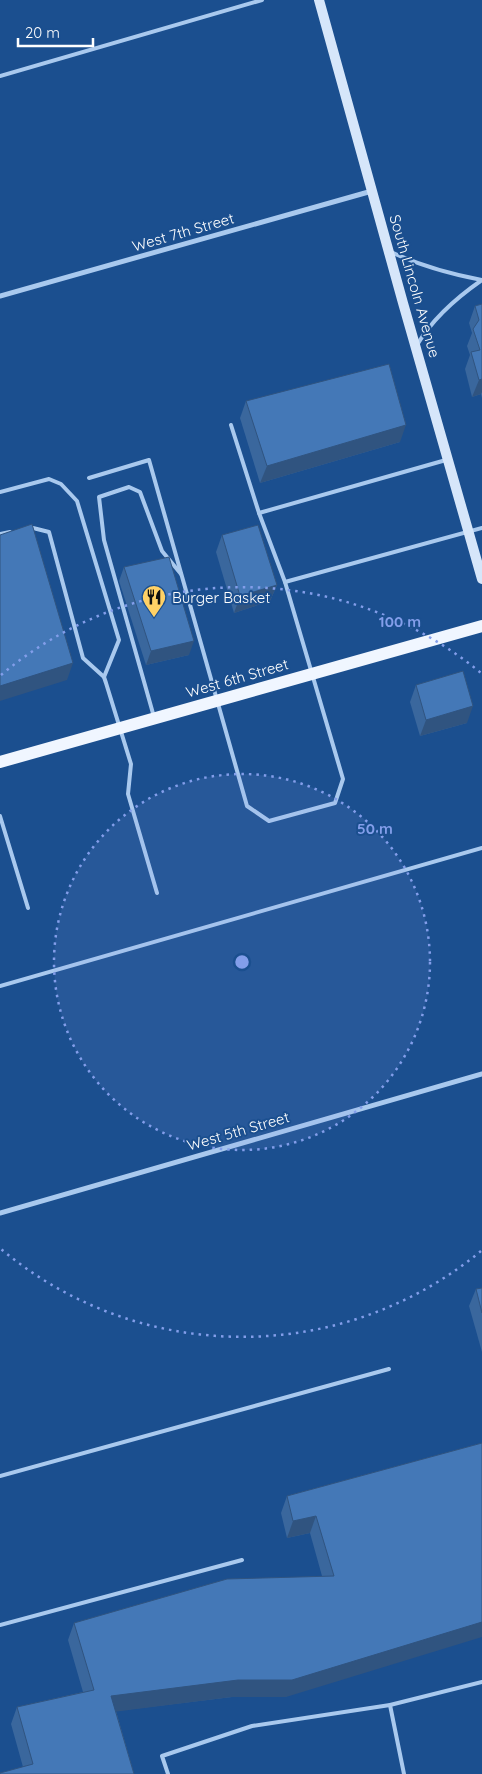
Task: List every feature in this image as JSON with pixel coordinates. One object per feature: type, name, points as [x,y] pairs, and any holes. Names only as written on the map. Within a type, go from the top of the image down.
[{"type":"main road","name":"South Lincoln Avenue","points":[[319,0],[482,579]]},
{"type":"main road","name":"West 6th Street","points":[[0,762],[482,626]]},
{"type":"street","name":"West 7th Street","points":[[0,296],[373,191]]},
{"type":"street","name":"West 5th Street","points":[[0,1213],[482,1074]]},
{"type":"lane","points":[[0,76],[262,0]]},
{"type":"lane","points":[[389,251],[429,268],[482,280]]},
{"type":"lane","points":[[416,347],[427,329],[439,315],[464,292],[482,280]]},
{"type":"lane","points":[[89,478],[149,460],[248,806],[269,821],[335,803],[343,779],[285,582],[259,513],[231,424]]},
{"type":"lane","points":[[259,513],[448,459]]},
{"type":"lane","points":[[0,492],[49,479],[61,484],[77,501],[119,640],[104,677]]},
{"type":"lane","points":[[155,718],[104,540],[99,497],[128,487],[140,492],[162,551],[182,576]]},
{"type":"lane","points":[[25,530],[33,528],[48,532],[83,658],[104,677],[131,764],[128,794],[157,894]]},
{"type":"lane","points":[[285,582],[482,528]]},
{"type":"lane","points":[[0,534],[16,531]]},
{"type":"lane","points":[[0,816],[28,908]]},
{"type":"lane","points":[[0,986],[482,848]]},
{"type":"lane","points":[[0,1476],[389,1369]]},
{"type":"lane","points":[[0,1626],[242,1560]]},
{"type":"lane","points":[[168,1774],[162,1756],[252,1726],[390,1706],[482,1682]]},
{"type":"lane","points":[[390,1706],[404,1774]]},
{"type":"building","points":[[482,304],[482,379],[479,380],[471,352],[480,350],[473,329],[479,320],[475,306]]},
{"type":"building","points":[[389,364],[406,425],[267,466],[246,401]]},
{"type":"building","points":[[32,524],[73,663],[0,686],[0,535]]},
{"type":"building","points":[[258,525],[277,585],[240,596],[222,535]]},
{"type":"building","name":"Burger Basket","points":[[169,557],[194,641],[151,651],[124,567]]},
{"type":"building","points":[[463,671],[473,706],[426,720],[416,685]]},
{"type":"building","points":[[482,1288],[482,1313],[476,1289]]},
{"type":"building","points":[[482,1443],[482,1622],[292,1680],[238,1680],[111,1696],[134,1774],[0,1774],[33,1764],[17,1707],[94,1690],[74,1623],[227,1579],[334,1576],[316,1516],[293,1521],[287,1496]]},
{"type":"place","name":"Burger Basket","points":[[154,618]]}]
